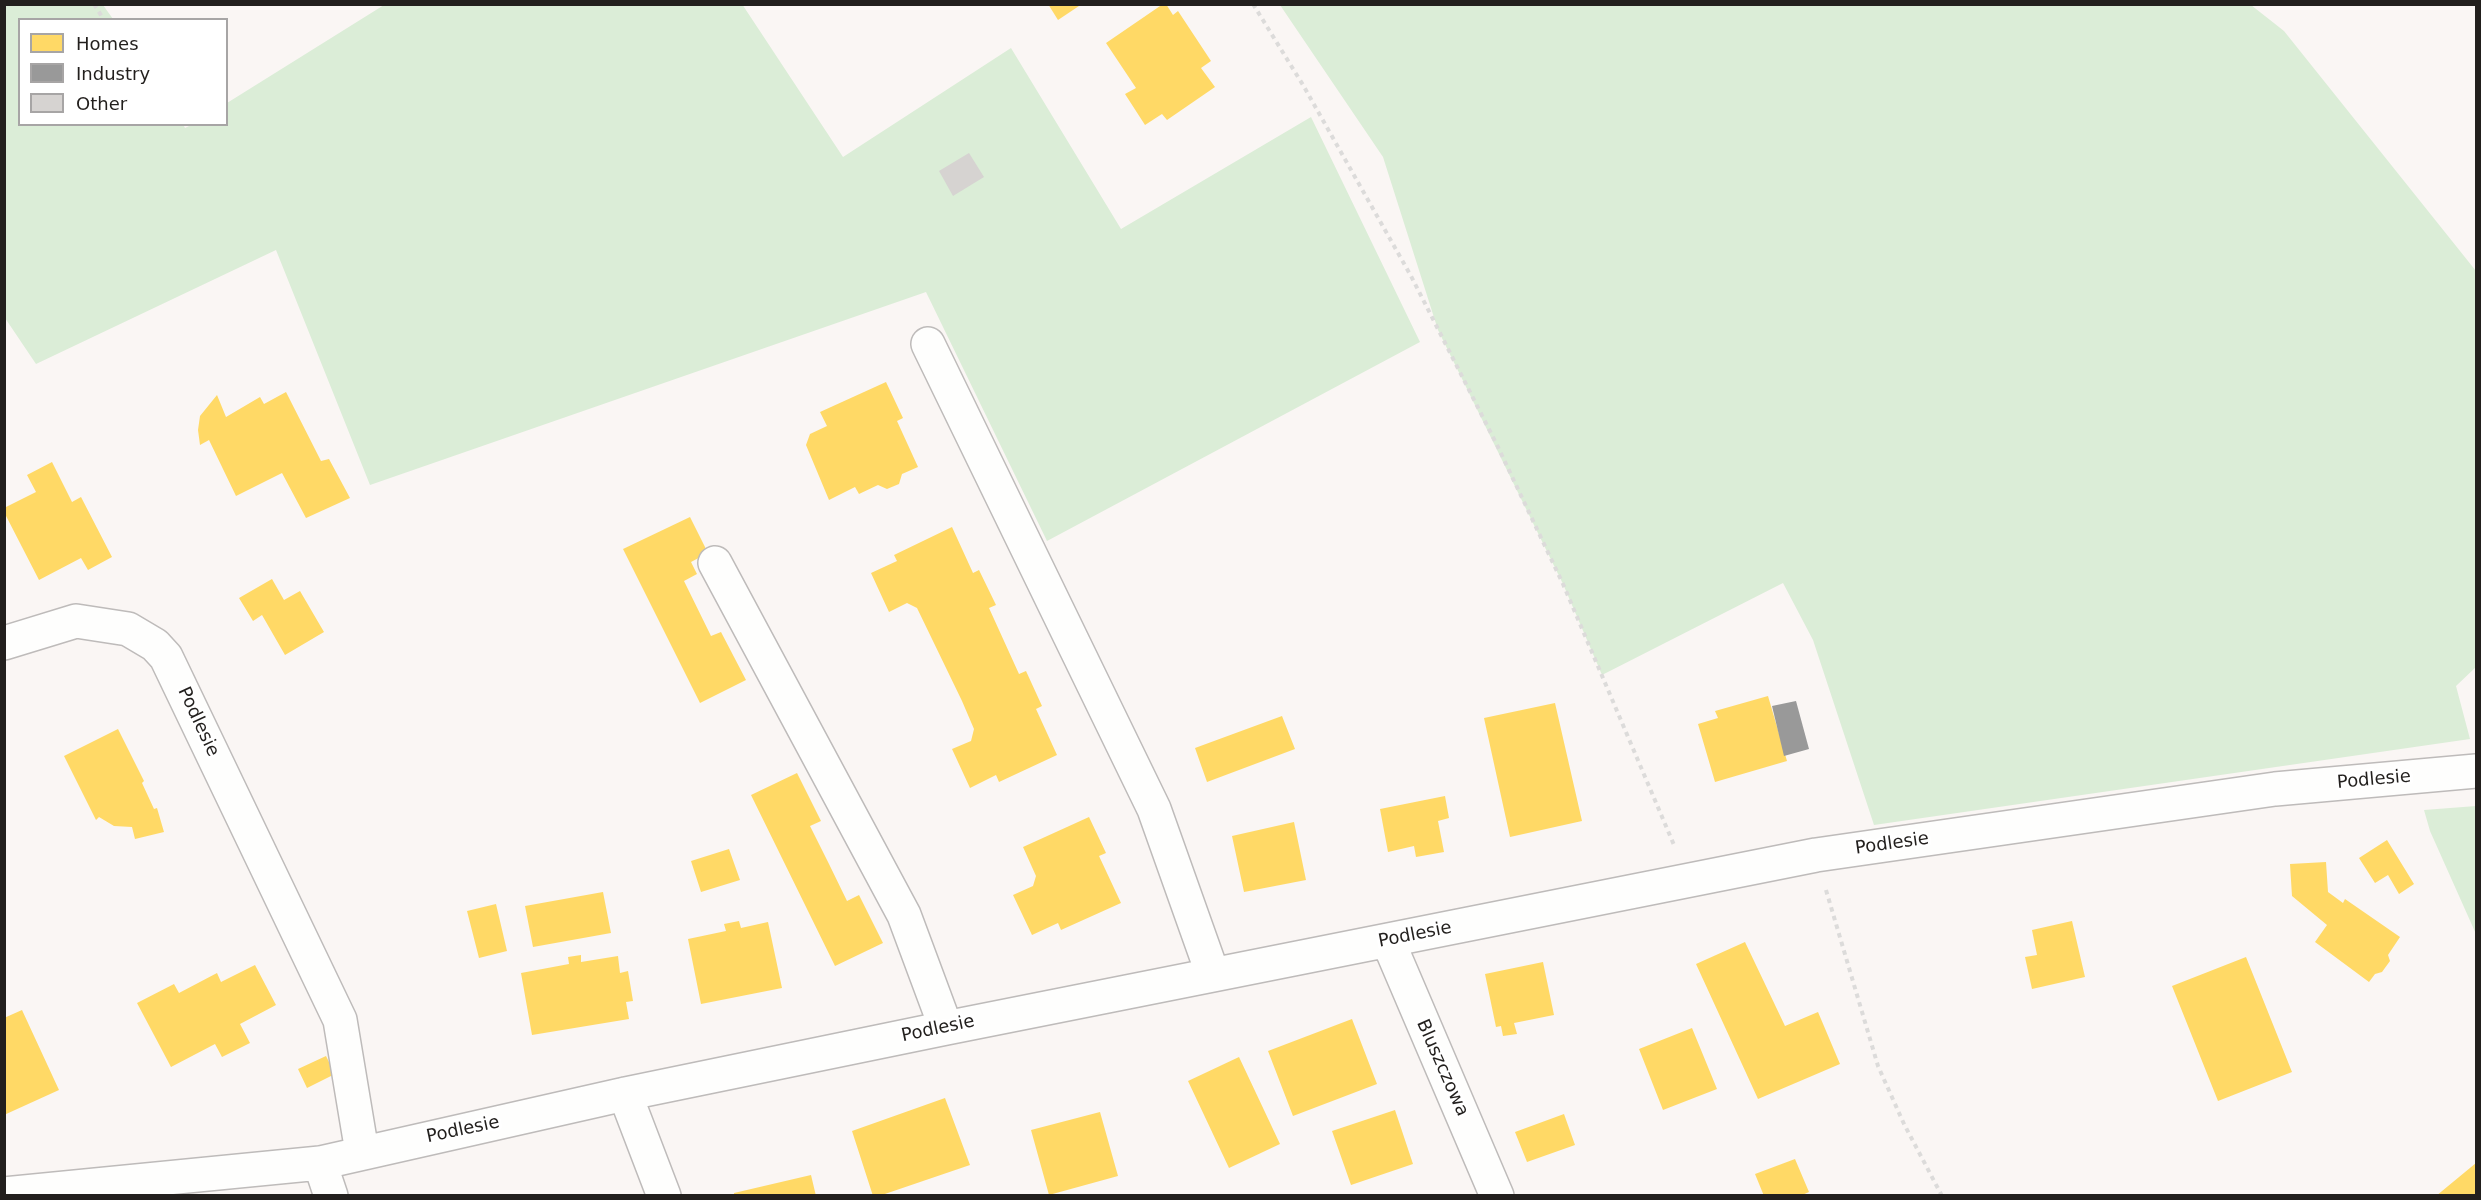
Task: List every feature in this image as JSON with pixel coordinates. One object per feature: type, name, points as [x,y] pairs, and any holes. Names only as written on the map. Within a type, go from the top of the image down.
[{"type":"street","points":[[928,344],[1154,809],[1213,975]]},
{"type":"street","points":[[716,563],[904,915],[946,1028]]},
{"type":"street","name":"Podlesie","points":[[4,643],[76,621],[129,629],[155,645],[166,657],[340,1020],[362,1152]]},
{"type":"street","name":"Podlesie","points":[[4,1194],[320,1163],[625,1094],[1816,855],[2275,789],[2476,771]]},
{"type":"street","name":"Bluszczowa","points":[[1388,941],[1497,1196]]},
{"type":"street","points":[[625,1094],[664,1196]]},
{"type":"street","points":[[320,1163],[331,1196]]},
{"type":"path","points":[[94,4],[103,18]]},
{"type":"path","points":[[1253,4],[1303,85],[1411,276],[1497,445],[1563,584],[1689,880]]},
{"type":"path","points":[[1825,885],[1878,1066],[1904,1124],[1942,1196]]},
{"type":"green space","points":[[742,4],[843,157],[1011,48],[1121,229],[1311,117],[1420,342],[1047,541],[926,292],[370,485],[276,250],[36,364],[5,318],[4,5],[103,5],[112,18],[18,18],[18,126],[184,126],[185,128],[189,126],[228,126],[228,102],[384,5]]},
{"type":"green space","points":[[1280,5],[2251,5],[2284,31],[2476,271],[2476,667],[2456,686],[2470,739],[1874,825],[1813,640],[1783,583],[1602,675],[1563,584],[1438,330],[1383,157]]},
{"type":"green space","points":[[2476,806],[2476,934],[2430,831],[2424,810]]},
{"type":"building: Homes","points":[[1048,4],[1082,4],[1058,20]]},
{"type":"building: Homes","points":[[1166,4],[1173,15],[1178,11],[1211,61],[1201,68],[1215,87],[1167,120],[1162,114],[1145,125],[1125,94],[1136,88],[1106,43]]},
{"type":"building: Homes","points":[[886,382],[903,418],[897,421],[918,467],[902,474],[899,484],[887,489],[878,485],[859,494],[855,487],[829,500],[806,445],[810,434],[827,426],[820,412]]},
{"type":"building: Homes","points":[[286,392],[321,461],[329,459],[350,498],[306,518],[282,473],[236,496],[209,440],[200,445],[198,430],[200,416],[217,395],[226,417],[260,397],[264,404]]},
{"type":"building: Homes","points":[[52,462],[72,502],[81,497],[112,557],[88,570],[81,558],[39,580],[4,508],[36,492],[27,475]]},
{"type":"building: Homes","points":[[690,517],[708,553],[691,562],[697,574],[684,581],[711,636],[721,632],[746,680],[700,703],[623,549]]},
{"type":"building: Homes","points":[[952,527],[973,573],[979,570],[996,605],[989,608],[1019,674],[1026,671],[1042,706],[1036,709],[1057,755],[999,782],[996,775],[970,788],[952,749],[971,741],[974,729],[962,701],[917,608],[907,603],[889,612],[871,573],[897,561],[894,555]]},
{"type":"building: Homes","points":[[272,579],[284,600],[300,591],[324,632],[285,655],[262,615],[253,621],[239,598]]},
{"type":"building: Homes","points":[[1768,696],[1787,761],[1715,782],[1698,724],[1718,718],[1715,711]]},
{"type":"building: Homes","points":[[1555,703],[1582,821],[1510,837],[1484,718]]},
{"type":"building: Homes","points":[[1282,716],[1295,749],[1207,782],[1195,748]]},
{"type":"building: Homes","points":[[118,729],[144,781],[142,783],[154,809],[157,808],[164,832],[135,839],[132,827],[114,826],[99,817],[96,820],[64,756]]},
{"type":"building: Homes","points":[[797,773],[821,821],[810,826],[847,901],[859,895],[883,943],[835,966],[751,795]]},
{"type":"building: Homes","points":[[1445,796],[1449,818],[1438,821],[1444,852],[1416,857],[1414,846],[1388,852],[1380,809]]},
{"type":"building: Homes","points":[[1089,817],[1106,853],[1099,856],[1121,903],[1061,930],[1058,923],[1032,935],[1013,895],[1033,886],[1036,876],[1023,847]]},
{"type":"building: Homes","points":[[1294,822],[1306,880],[1244,892],[1232,836]]},
{"type":"building: Homes","points":[[2387,840],[2414,884],[2399,894],[2388,875],[2375,883],[2359,858]]},
{"type":"building: Homes","points":[[729,849],[740,880],[701,892],[691,861]]},
{"type":"building: Homes","points":[[2326,862],[2328,892],[2343,903],[2345,899],[2400,937],[2388,955],[2390,961],[2382,972],[2375,974],[2369,982],[2315,942],[2327,925],[2292,896],[2290,864]]},
{"type":"building: Homes","points":[[603,892],[611,933],[533,947],[525,906]]},
{"type":"building: Homes","points":[[496,904],[507,951],[479,958],[467,911]]},
{"type":"building: Homes","points":[[739,921],[741,928],[768,922],[782,988],[701,1004],[688,939],[726,931],[724,924]]},
{"type":"building: Homes","points":[[2072,921],[2085,977],[2032,989],[2025,957],[2037,955],[2032,930]]},
{"type":"building: Homes","points":[[1745,942],[1785,1026],[1818,1012],[1840,1064],[1758,1099],[1696,964]]},
{"type":"building: Homes","points":[[581,955],[581,962],[618,956],[620,973],[628,971],[633,1001],[626,1002],[629,1019],[532,1035],[521,973],[569,964],[568,957]]},
{"type":"building: Homes","points":[[2246,957],[2292,1072],[2218,1101],[2172,986]]},
{"type":"building: Homes","points":[[1543,962],[1554,1015],[1514,1023],[1517,1034],[1503,1036],[1501,1026],[1496,1027],[1485,974]]},
{"type":"building: Homes","points":[[255,965],[276,1005],[240,1024],[250,1043],[222,1057],[215,1044],[171,1067],[137,1003],[174,984],[179,993],[217,973],[221,982]]},
{"type":"building: Homes","points":[[22,1010],[59,1090],[4,1115],[4,1018]]},
{"type":"building: Homes","points":[[1352,1019],[1377,1084],[1293,1116],[1268,1051]]},
{"type":"building: Homes","points":[[1692,1028],[1717,1089],[1663,1110],[1639,1049]]},
{"type":"building: Homes","points":[[326,1056],[335,1074],[307,1088],[298,1069]]},
{"type":"building: Homes","points":[[1239,1057],[1280,1144],[1229,1168],[1188,1081]]},
{"type":"building: Homes","points":[[945,1098],[970,1165],[879,1196],[873,1196],[852,1131]]},
{"type":"building: Homes","points":[[1395,1110],[1413,1164],[1351,1185],[1332,1131]]},
{"type":"building: Homes","points":[[1100,1112],[1118,1176],[1049,1195],[1031,1130]]},
{"type":"building: Homes","points":[[1564,1114],[1575,1145],[1527,1162],[1515,1132]]},
{"type":"building: Homes","points":[[1795,1159],[1809,1192],[1800,1196],[1764,1196],[1755,1174]]},
{"type":"building: Homes","points":[[2476,1163],[2476,1196],[2436,1196]]},
{"type":"building: Homes","points":[[811,1175],[816,1196],[734,1196],[734,1193]]},
{"type":"building: Industry","points":[[1796,701],[1809,749],[1784,756],[1772,706]]},
{"type":"building: Other","points":[[969,153],[984,177],[953,196],[939,171]]}]
